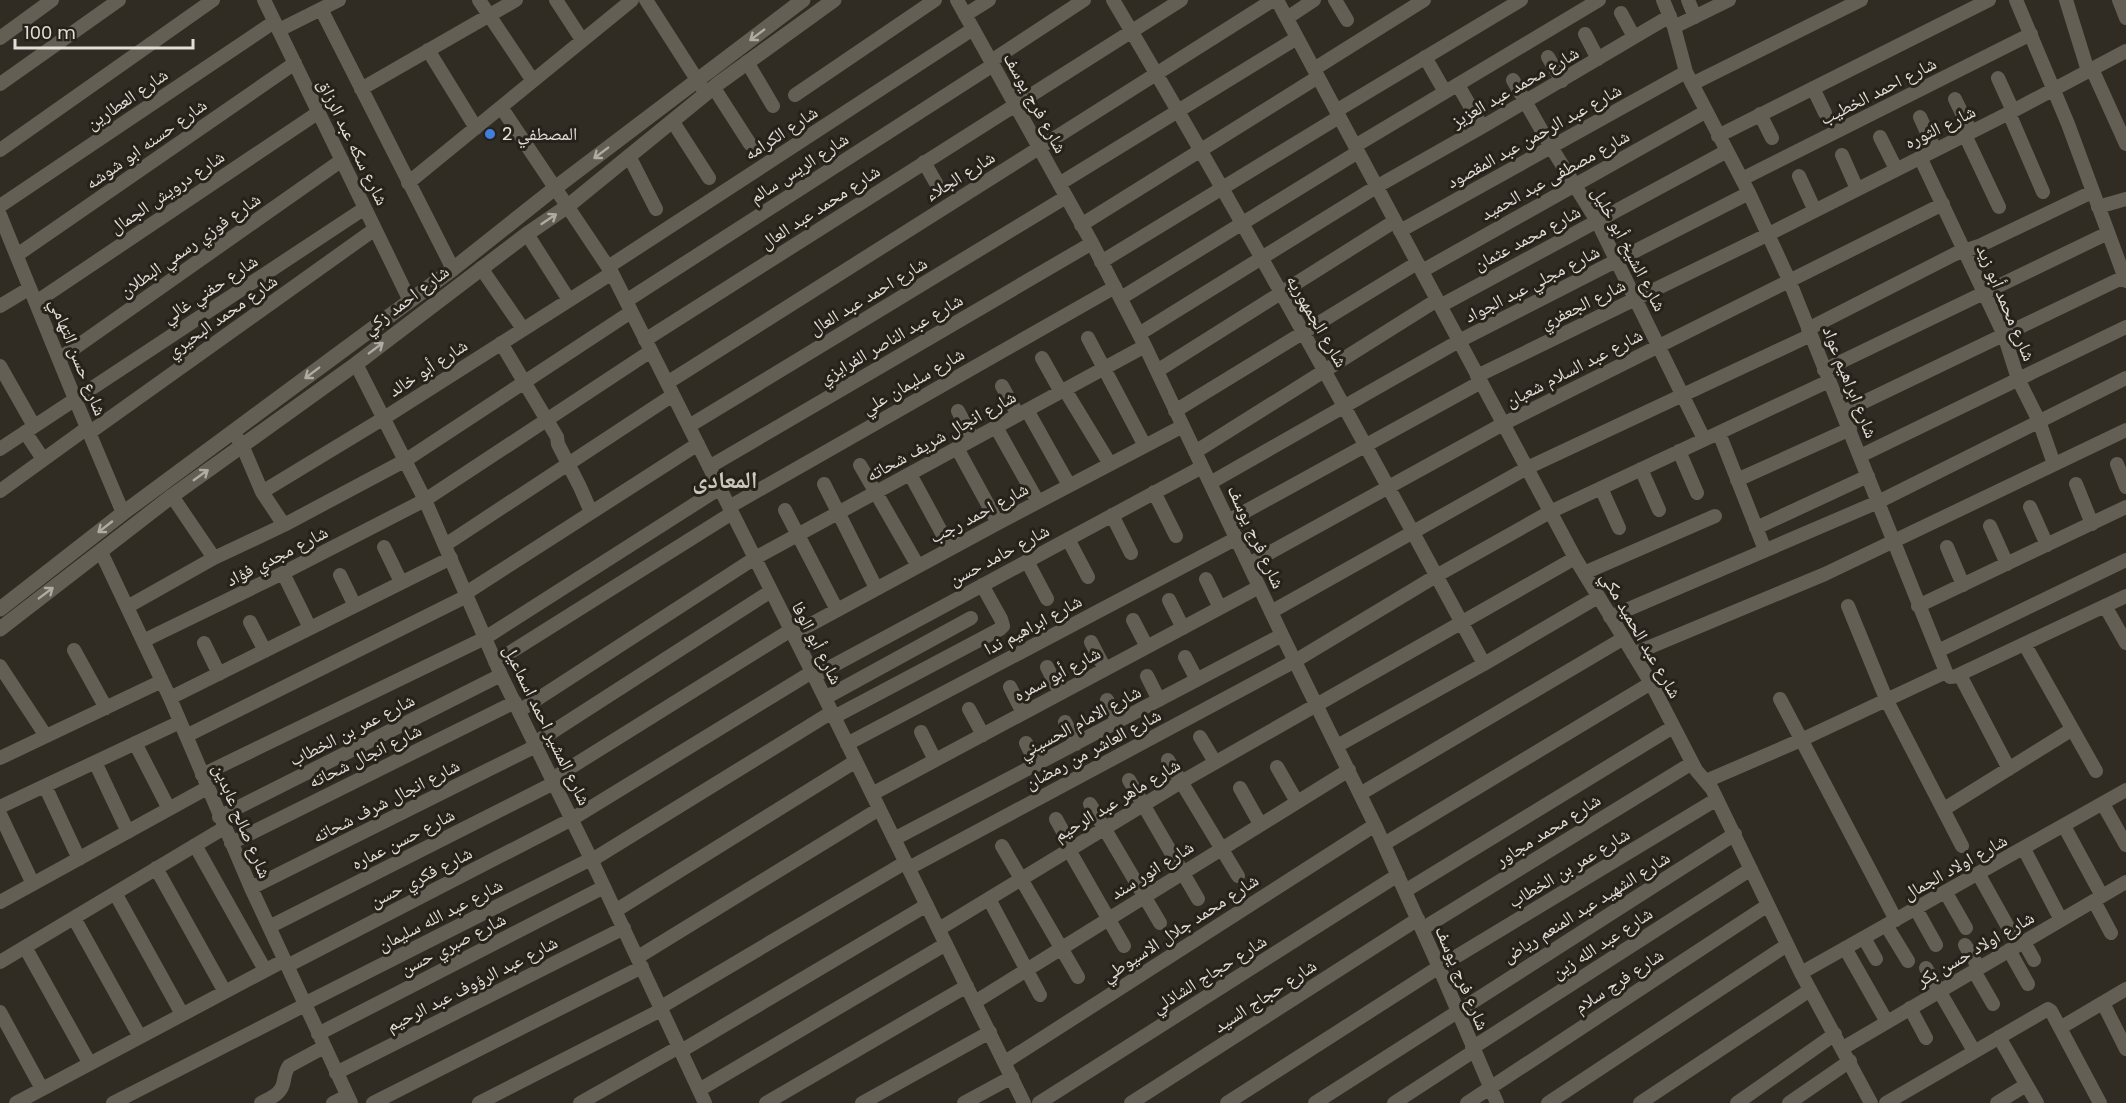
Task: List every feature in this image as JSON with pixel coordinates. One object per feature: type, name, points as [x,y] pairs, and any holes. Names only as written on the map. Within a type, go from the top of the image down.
[{"type":"street","points":[[0,38],[52,0]]},
{"type":"street","points":[[0,84],[119,0]]},
{"type":"street","points":[[0,150],[213,0]]},
{"type":"street","name":"شارع سكه عبد الرزاق","points":[[264,0],[410,301]]},
{"type":"street","name":"شارع العطارين","points":[[0,206],[276,26],[339,0]]},
{"type":"street","points":[[479,0],[533,81]]},
{"type":"street","points":[[361,89],[516,0]]},
{"type":"street","points":[[556,0],[582,40]]},
{"type":"street","points":[[408,183],[632,0]]},
{"type":"street","name":"شارع احمد زكي","points":[[0,609],[123,513],[410,301],[803,0]]},
{"type":"street","name":"شارع احمد زكي","points":[[1,625],[101,552],[172,496],[356,364],[481,268],[568,206],[747,62],[834,0]]},
{"type":"street","points":[[795,95],[935,0]]},
{"type":"street","name":"شارع فرج يوسف","points":[[957,0],[1092,243],[1142,340],[1294,661],[1384,844],[1497,1103]]},
{"type":"street","points":[[965,15],[989,0]]},
{"type":"street","name":"شارع الريس سالم","points":[[128,607],[214,558],[284,525],[406,460],[524,383],[628,306],[1084,0]]},
{"type":"street","name":"شارع الجمهوريه","points":[[1113,0],[1201,150],[1303,332],[1484,664]]},
{"type":"street","name":"شارع محمد عبد العال","points":[[547,419],[648,345],[924,162],[1181,0]]},
{"type":"street","name":"شارع عبد الحميد مكي","points":[[1275,0],[1287,18],[1575,558],[1651,683],[1692,763],[1718,799],[1800,973],[1871,1103]]},
{"type":"street","name":"شارع الجلاء","points":[[170,698],[401,582],[448,551],[670,389],[1039,148],[1275,0]]},
{"type":"street","points":[[1287,18],[1314,0]]},
{"type":"street","points":[[1335,0],[1347,20]]},
{"type":"street","points":[[1081,225],[1201,150],[1424,0]]},
{"type":"street","points":[[1101,262],[1222,188],[1425,57],[1521,0]]},
{"type":"street","name":"شارع سليمان علي","points":[[495,662],[731,510],[1242,223],[1445,92],[1599,0]]},
{"type":"street","name":"شارع ابراهيم عواد","points":[[1663,0],[1672,21],[1689,78],[1749,193],[1789,280],[1938,651],[1951,674],[1962,679],[2009,769]]},
{"type":"street","points":[[1688,0],[1695,17]]},
{"type":"street","name":"شارع محمد عبد العزيز","points":[[1261,257],[1376,187],[1526,102],[1634,37],[1672,21],[1695,17],[1728,0]]},
{"type":"street","name":"شارع عبد الرحمن عبد المقصود","points":[[1157,371],[1280,293],[1397,226],[1689,78],[1861,0]]},
{"type":"street","points":[[1718,136],[1989,0]]},
{"type":"street","points":[[1843,412],[2125,279],[2053,89],[2016,0]]},
{"type":"street","points":[[2066,0],[2090,70],[2126,144]]},
{"type":"street","points":[[2119,0],[2126,18]]},
{"type":"street","points":[[653,2],[697,80],[710,91],[750,144]]},
{"type":"street","points":[[321,9],[453,268]]},
{"type":"street","points":[[1621,13],[1634,37]]},
{"type":"street","name":"شارع الكرامه","points":[[610,270],[973,29]]},
{"type":"street","points":[[1585,34],[1599,59]]},
{"type":"street","name":"شارع احمد الخطيب","points":[[1742,179],[2031,34]]},
{"type":"street","points":[[1059,184],[1297,38]]},
{"type":"street","points":[[428,50],[476,128]]},
{"type":"street","name":"شارع الثوره","points":[[1769,234],[2011,112],[2126,51]]},
{"type":"street","points":[[1425,57],[1445,92]]},
{"type":"street","points":[[1548,57],[1562,81]]},
{"type":"street","points":[[747,62],[773,106]]},
{"type":"street","name":"شارع حسنه ابو شوشه","points":[[17,255],[295,63]]},
{"type":"street","points":[[1998,78],[2043,192]]},
{"type":"street","name":"شارع الشيخ أبو خليل","points":[[1513,80],[1597,221],[1704,439]]},
{"type":"street","points":[[1458,84],[1482,127]]},
{"type":"street","points":[[1813,88],[1826,113]]},
{"type":"street","points":[[1955,99],[1999,207]]},
{"type":"street","name":"شارع أبو الوفا","points":[[501,107],[610,270],[825,698],[1024,1103]]},
{"type":"street","name":"شارع درويش الجمال","points":[[36,302],[319,112]]},
{"type":"street","name":"شارع مصطفى عبد الحميد","points":[[1175,411],[1303,332],[1705,112]]},
{"type":"street","points":[[1760,114],[1772,138]]},
{"type":"street","points":[[1920,117],[1935,150]]},
{"type":"street","points":[[673,122],[709,178]]},
{"type":"street","points":[[1880,136],[1896,169]]},
{"type":"street","name":"شارع محمد عثمان","points":[[1195,452],[1324,370],[1439,303],[1727,151]]},
{"type":"street","points":[[1842,155],[1857,189]]},
{"type":"street","points":[[629,156],[656,209]]},
{"type":"street","name":"شارع محمد أبو زيد","points":[[1920,157],[2004,335],[2018,379],[2039,422],[2054,464]]},
{"type":"street","name":"شارع فوزي رسمي البطلان","points":[[59,359],[342,160]]},
{"type":"street","points":[[924,162],[936,183]]},
{"type":"street","points":[[1799,176],[1815,211]]},
{"type":"street","points":[[1271,612],[1527,468],[1810,332],[1955,254],[1966,251],[2092,192]]},
{"type":"street","name":"شارع مجلي عبد الجواد","points":[[1210,483],[1459,341],[1749,193]]},
{"type":"street","name":"شارع احمد عبد العال","points":[[689,426],[1066,197]]},
{"type":"street","points":[[2098,207],[2126,199]]},
{"type":"street","name":"شارع عبد السلام شعبان","points":[[1249,564],[1503,424],[1943,204]]},
{"type":"street","name":"شارع حفني غالي","points":[[0,448],[365,208]]},
{"type":"street","name":"شارع حسن التهامي","points":[[0,216],[123,513]]},
{"type":"street","name":"شارع محمد البحيري","points":[[0,491],[375,229]]},
{"type":"street","name":"شارع العاشر من رمضان","points":[[479,1103],[661,1009],[907,865],[1294,661],[1436,576],[1550,512],[1719,433],[1985,292],[2108,233]]},
{"type":"street","points":[[527,234],[569,300]]},
{"type":"street","name":"شارع الجعفري","points":[[1228,521],[1366,446],[1479,379],[1636,298],[1769,234]]},
{"type":"street","name":"شارع عبد الناصر الفرايزي","points":[[709,467],[1092,243]]},
{"type":"street","name":"شارع انجال شريف شحاته","points":[[755,558],[1104,369],[1261,257]]},
{"type":"street","points":[[481,268],[523,329]]},
{"type":"street","name":"شارع أبو خالد","points":[[262,492],[384,418],[569,300],[610,270]]},
{"type":"street","points":[[0,306],[30,288]]},
{"type":"street","points":[[1860,456],[2126,327]]},
{"type":"street","points":[[1088,339],[1145,446]]},
{"type":"street","points":[[501,343],[557,437],[558,444],[591,512]]},
{"type":"street","points":[[1042,358],[1110,464]]},
{"type":"street","name":"شارع المشير احمد اسماعيل","points":[[356,364],[425,500],[501,675],[592,860],[680,1049],[698,1098]]},
{"type":"street","points":[[0,366],[44,459]]},
{"type":"street","points":[[1610,617],[1878,502],[2126,378]]},
{"type":"street","points":[[1002,386],[1069,485]]},
{"type":"street","points":[[958,411],[973,439]]},
{"type":"street","name":"شارع مجدي فؤاد","points":[[143,641],[425,500],[547,419]]},
{"type":"street","name":"شارع احمد رجب","points":[[792,632],[1183,426]]},
{"type":"street","points":[[996,427],[1038,501]]},
{"type":"street","points":[[1737,480],[1850,429]]},
{"type":"street","points":[[1633,654],[1826,574],[2126,430]]},
{"type":"street","points":[[232,432],[242,445],[262,492],[284,525]]},
{"type":"street","points":[[1719,433],[1765,550]]},
{"type":"street","points":[[186,736],[466,594],[698,444]]},
{"type":"street","points":[[957,448],[998,523]]},
{"type":"street","points":[[1679,451],[1697,493]]},
{"type":"street","points":[[2116,464],[2126,488]]},
{"type":"street","points":[[860,465],[918,566]]},
{"type":"street","name":"شارع حامد حسن","points":[[572,819],[813,674],[1202,466]]},
{"type":"street","points":[[1641,469],[1659,510]]},
{"type":"street","points":[[910,474],[950,548]]},
{"type":"street","points":[[1756,528],[1868,476]]},
{"type":"street","points":[[824,484],[876,588]]},
{"type":"street","points":[[2076,484],[2092,524]]},
{"type":"street","points":[[1601,488],[1619,528]]},
{"type":"street","points":[[202,775],[485,638],[720,489]]},
{"type":"street","points":[[1154,492],[1176,536]]},
{"type":"street","points":[[172,496],[214,558]]},
{"type":"street","points":[[2030,507],[2047,545]]},
{"type":"street","points":[[1918,606],[2126,507]]},
{"type":"street","points":[[785,510],[837,610]]},
{"type":"street","points":[[1112,515],[1131,553]]},
{"type":"street","points":[[1584,573],[1715,516]]},
{"type":"street","points":[[1990,526],[2007,564]]},
{"type":"street","name":"شارع ابراهيم ندا","points":[[847,744],[1237,538]]},
{"type":"street","points":[[1068,539],[1088,577]]},
{"type":"street","points":[[384,547],[401,582]]},
{"type":"street","points":[[1947,547],[1963,585]]},
{"type":"street","name":"شارع صالح عابدين","points":[[101,552],[170,698],[251,888],[349,1099]]},
{"type":"street","name":"شارع انجال شحاته","points":[[231,843],[517,706],[755,558]]},
{"type":"street","name":"شارع ماهر عبد الرحيم","points":[[939,929],[1215,762],[1575,558]]},
{"type":"street","points":[[1938,651],[2126,560]]},
{"type":"street","points":[[1027,561],[1047,599]]},
{"type":"street","points":[[283,573],[310,628]]},
{"type":"street","points":[[340,575],[355,606]]},
{"type":"street","points":[[1206,579],[1220,608]]},
{"type":"street","name":"شارع عبد الله سليمان","points":[[113,1103],[592,860],[833,715],[1000,629],[1001,619],[982,585]]},
{"type":"street","name":"شارع أبو سمره","points":[[872,794],[1259,587]]},
{"type":"street","name":"شارع انجال شرف شحاته","points":[[251,888],[535,745],[771,591]]},
{"type":"street","points":[[1706,781],[1887,701],[2025,645],[2126,596]]},
{"type":"street","points":[[1337,746],[1598,597]]},
{"type":"street","points":[[1169,600],[1183,628]]},
{"type":"street","points":[[1848,606],[1887,701],[1962,846]]},
{"type":"street","points":[[2105,606],[2126,643]]},
{"type":"street","points":[[825,698],[971,618]]},
{"type":"street","points":[[1133,620],[1147,647]]},
{"type":"street","points":[[250,622],[265,651]]},
{"type":"street","name":"شارع حسن عماره","points":[[269,927],[553,781],[792,632]]},
{"type":"street","name":"شارع الامام الحسيني","points":[[894,839],[1282,635]]},
{"type":"street","points":[[1360,794],[1623,638]]},
{"type":"street","points":[[1091,642],[1105,669]]},
{"type":"street","points":[[204,643],[219,674]]},
{"type":"street","points":[[2025,645],[2096,771]]},
{"type":"street","points":[[74,650],[106,708]]},
{"type":"street","points":[[1185,657],[1197,680]]},
{"type":"street","points":[[0,666],[46,736]]},
{"type":"street","points":[[1047,667],[1060,693]]},
{"type":"street","name":"شارع عمر بن الخطاب","points":[[0,962],[195,845],[222,822],[501,675]]},
{"type":"street","points":[[1147,676],[1159,700]]},
{"type":"street","points":[[0,758],[162,681]]},
{"type":"street","points":[[1384,844],[1651,683]]},
{"type":"street","points":[[1010,687],[1023,713]]},
{"type":"street","points":[[1780,699],[1908,961]]},
{"type":"street","points":[[1107,700],[1118,722]]},
{"type":"street","points":[[969,709],[982,735]]},
{"type":"street","points":[[0,807],[180,722]]},
{"type":"street","points":[[1065,722],[1076,744]]},
{"type":"street","points":[[1405,891],[1673,727]]},
{"type":"street","points":[[1944,809],[2071,730]]},
{"type":"street","points":[[921,732],[935,760]]},
{"type":"street","points":[[1200,737],[1215,762]]},
{"type":"street","points":[[1026,743],[1037,765]]},
{"type":"street","points":[[135,744],[169,809]]},
{"type":"street","points":[[1168,760],[1238,876]]},
{"type":"street","points":[[615,910],[856,761]]},
{"type":"street","points":[[95,762],[128,832]]},
{"type":"street","name":"شارع محمد مجاور","points":[[1420,924],[1692,763]]},
{"type":"street","points":[[1277,767],[1297,802]]},
{"type":"street","name":"شارع انور سند","points":[[975,1002],[1182,872],[1349,771]]},
{"type":"street","points":[[1129,780],[1198,899]]},
{"type":"street","points":[[45,786],[79,859]]},
{"type":"street","points":[[0,902],[207,788]]},
{"type":"street","points":[[1240,789],[1260,824]]},
{"type":"street","name":"شارع اولاد الجمال","points":[[1800,973],[2126,790]]},
{"type":"street","name":"شارع عمر بن الخطاب","points":[[1227,1103],[1439,967],[1718,799]]},
{"type":"street","points":[[1090,804],[1160,923]]},
{"type":"street","points":[[2103,804],[2126,845]]},
{"type":"street","points":[[373,1103],[640,962],[879,808]]},
{"type":"street","points":[[0,814],[33,884]]},
{"type":"street","name":"شارع فكري حسن","points":[[16,1103],[266,970],[286,963],[572,819]]},
{"type":"street","points":[[1056,819],[1070,849],[1124,946]]},
{"type":"street","name":"شارع محمد جلال الاسيوطي","points":[[1005,1062],[1375,825]]},
{"type":"street","points":[[2064,826],[2098,898],[2111,933]]},
{"type":"street","name":"شارع الشهيد عبد المنعم رياض","points":[[1314,1103],[1735,834]]},
{"type":"street","points":[[195,845],[266,970]]},
{"type":"street","points":[[1002,846],[1078,977]]},
{"type":"street","points":[[2024,849],[2061,920]]},
{"type":"street","points":[[156,868],[225,992]]},
{"type":"street","name":"شارع عبد الله زين","points":[[1395,1103],[1473,1049],[1751,869]]},
{"type":"street","name":"شارع حجاج الشاذلي","points":[[1039,1103],[1398,875]]},
{"type":"street","points":[[1978,875],[2017,946],[2028,984]]},
{"type":"street","name":"شارع اولاد حسن بكر","points":[[1789,1103],[1887,1022],[2126,882]]},
{"type":"street","name":"شارع صبري حسن","points":[[318,1034],[604,887]]},
{"type":"street","points":[[115,893],[182,1014]]},
{"type":"street","points":[[1946,893],[1966,928]]},
{"type":"street","points":[[988,899],[1040,995]]},
{"type":"street","name":"شارع فرج سلام","points":[[1467,1103],[1768,905]]},
{"type":"street","points":[[580,1103],[680,1049],[927,906]]},
{"type":"street","points":[[1916,909],[1936,945]]},
{"type":"street","points":[[74,918],[140,1037]]},
{"type":"street","name":"شارع حجاج السيد","points":[[1131,1103],[1420,924]]},
{"type":"street","name":"شارع عبد الرؤوف عبد الرحيم","points":[[336,1073],[624,928]]},
{"type":"street","points":[[1864,938],[1876,959]]},
{"type":"street","points":[[698,1098],[946,944]]},
{"type":"street","points":[[1548,1103],[1787,945]]},
{"type":"street","points":[[1965,945],[1993,1004]]},
{"type":"street","points":[[2017,946],[2034,960]]},
{"type":"street","points":[[25,947],[90,1064]]},
{"type":"street","points":[[1845,948],[1887,1022]]},
{"type":"street","points":[[1926,968],[1974,1052]]},
{"type":"street","points":[[766,1103],[967,986]]},
{"type":"street","points":[[2060,1028],[2126,989]]},
{"type":"street","points":[[1640,1103],[1810,990]]},
{"type":"street","points":[[2103,1003],[2126,1049]]},
{"type":"street","points":[[1910,1008],[1926,1038]]},
{"type":"street","points":[[1886,1103],[2046,1010],[2051,1011],[2100,1103]]},
{"type":"street","points":[[0,1012],[42,1089]]},
{"type":"street","points":[[862,1103],[990,1032]]},
{"type":"street","points":[[1737,1103],[1835,1035]]},
{"type":"street","points":[[1999,1037],[2037,1103]]},
{"type":"street","points":[[261,1103],[279,1099],[289,1065],[324,1047]]},
{"type":"street","points":[[966,1103],[1012,1077]]},
{"type":"street","points":[[1997,1103],[2026,1085]]},
{"type":"street","points":[[333,1103],[349,1099]]},
{"type":"place","name":"المصطفي 2","points":[[490,134]]},
{"type":"district","name":"المعادى","points":[[725,480]]}]
